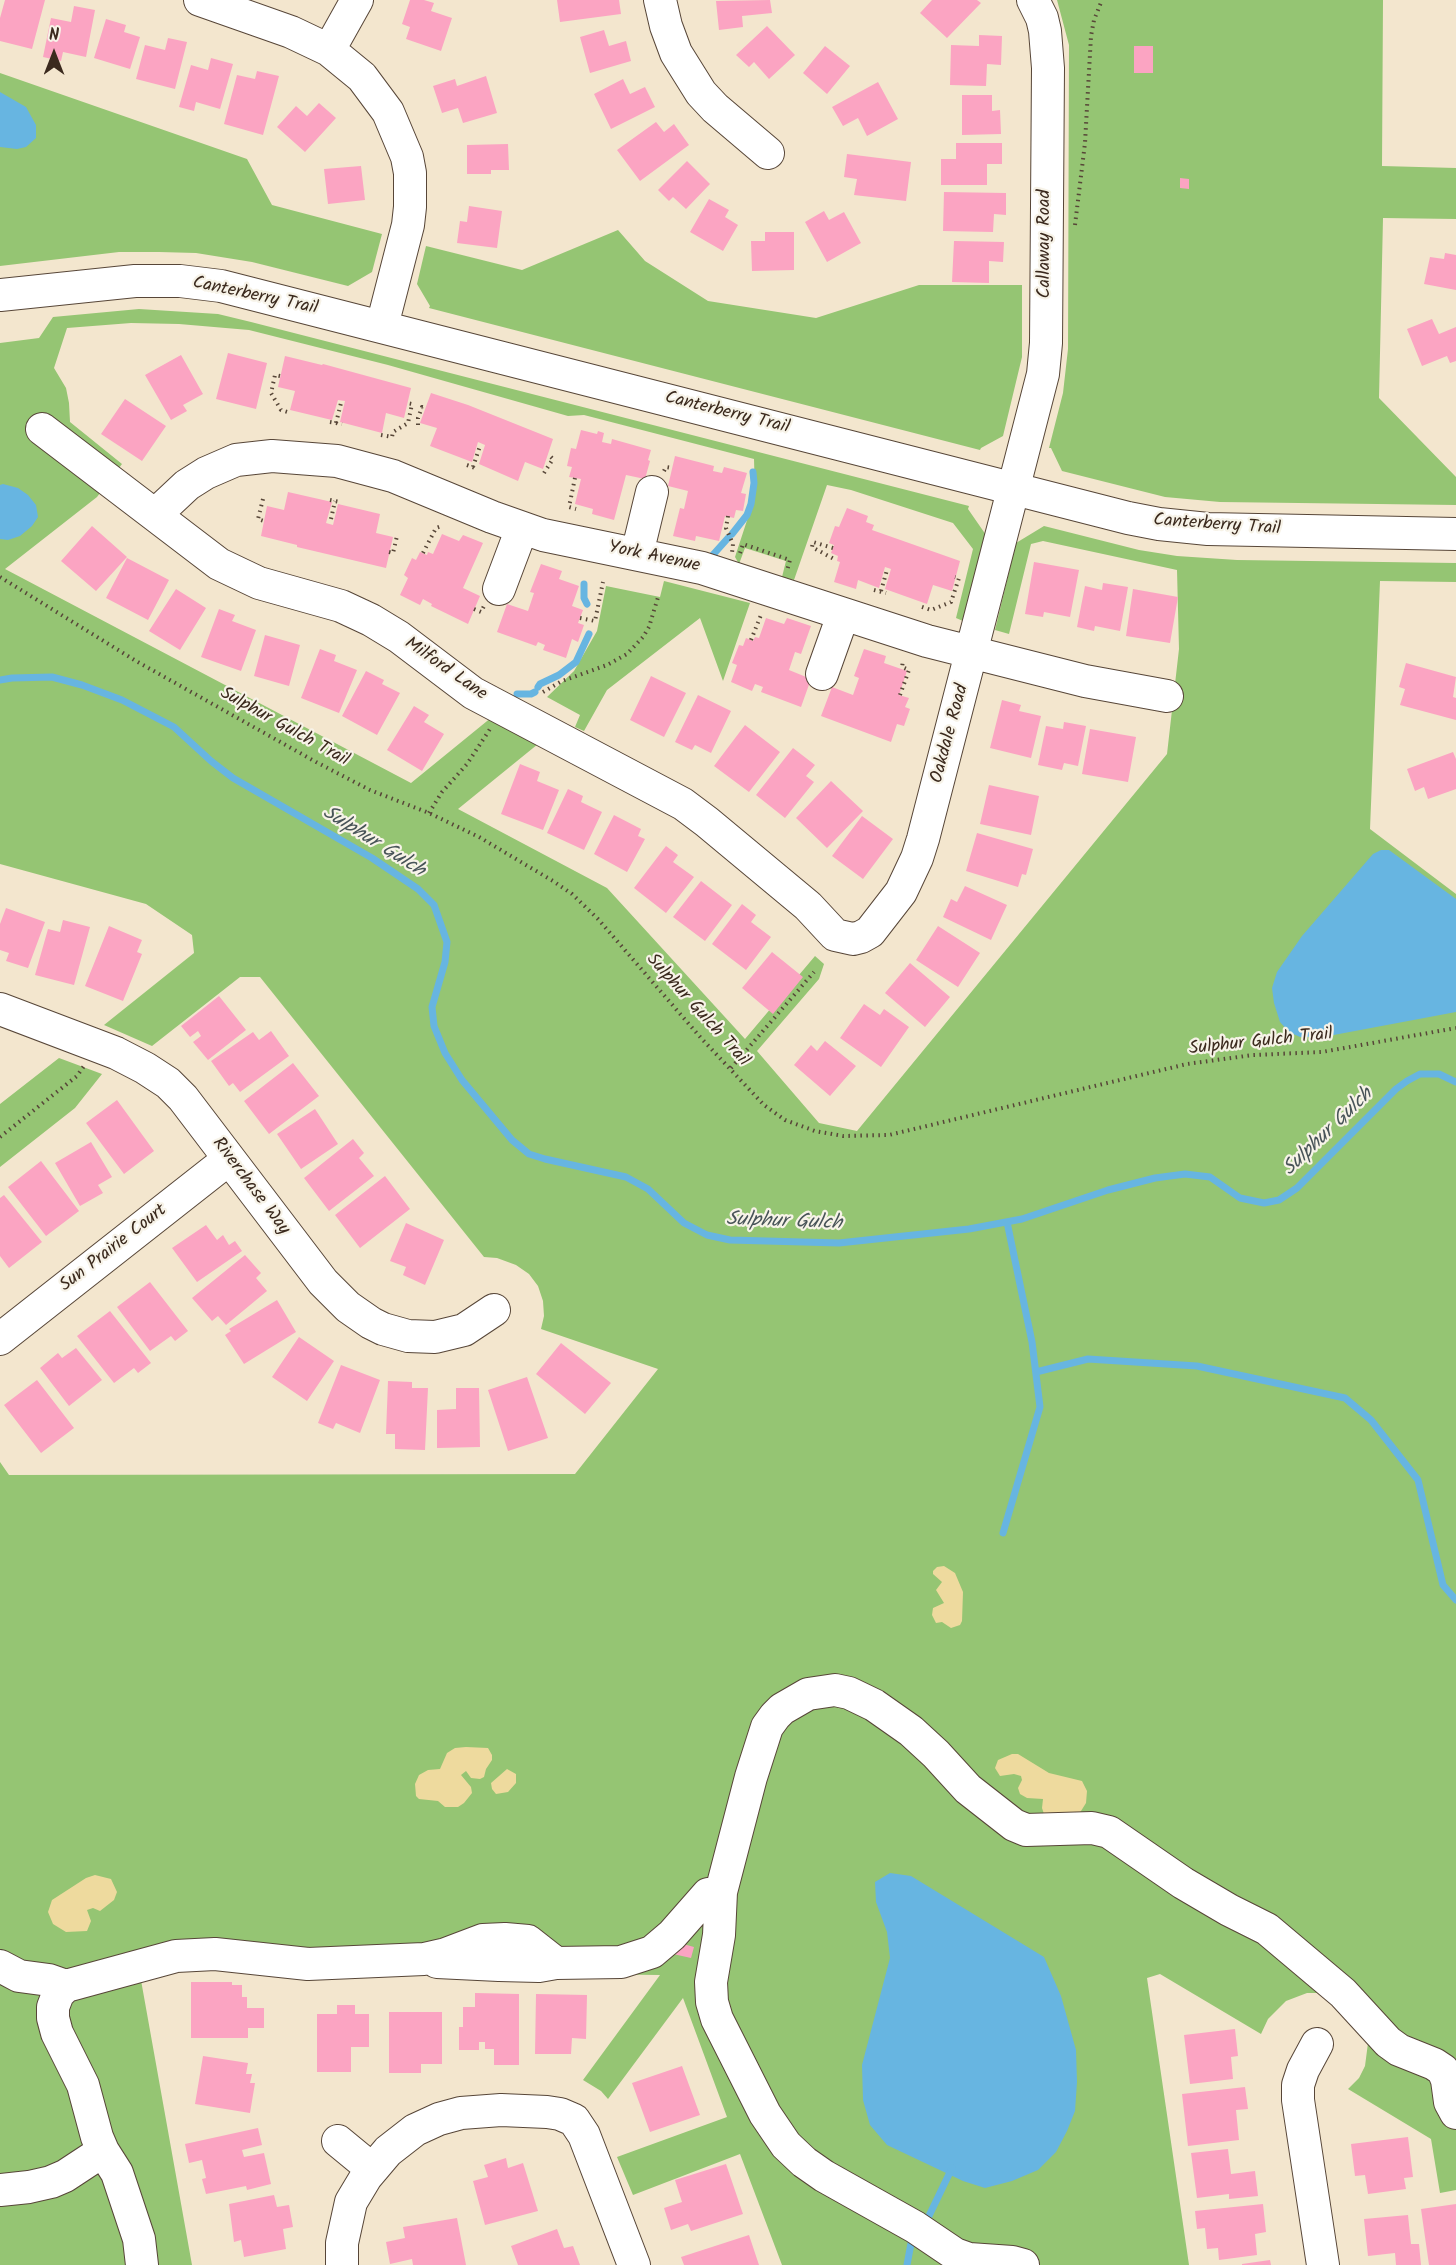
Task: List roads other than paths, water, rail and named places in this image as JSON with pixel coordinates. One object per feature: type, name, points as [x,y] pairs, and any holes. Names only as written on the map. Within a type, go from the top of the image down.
[{"type":"street","points":[[200,0],[297,35],[329,50],[353,68],[372,87],[395,125],[407,157],[411,189],[408,225],[382,326]]},
{"type":"street","points":[[329,50],[357,0]]},
{"type":"street","points":[[660,0],[666,27],[676,53],[693,81],[715,108],[768,153]]},
{"type":"street","name":"Callaway Road","points":[[1015,488],[1043,374],[1046,343],[1048,68],[1042,18],[1033,0]]},
{"type":"street","name":"Canterberry Trail","points":[[0,295],[117,282],[180,281],[236,289],[1128,518],[1190,528],[1456,534]]},
{"type":"street","name":"Milford Lane","points":[[42,429],[206,555],[246,578],[274,589],[341,606],[371,620],[399,637],[474,693],[683,804],[808,906],[835,935]]},
{"type":"street","name":"York Avenue","points":[[155,515],[187,485],[206,473],[236,460],[272,456],[337,461],[414,484],[522,528],[560,539],[732,576],[843,615],[972,652],[1085,681],[1167,696]]},
{"type":"street","name":"Oakdale Road","points":[[835,935],[853,939],[870,932],[901,892],[923,839],[1015,488]]},
{"type":"street","points":[[637,554],[652,492]]},
{"type":"street","points":[[499,589],[522,528]]},
{"type":"street","points":[[822,674],[843,615]]},
{"type":"street","name":"Riverchase Way","points":[[0,1009],[116,1053],[168,1083],[183,1098],[323,1282],[343,1302],[371,1323],[408,1336],[435,1337],[464,1330],[494,1310]]},
{"type":"street","name":"Sun Prairie Court","points":[[0,1339],[229,1159]]},
{"type":"street","points":[[1023,2265],[969,2259],[955,2254],[915,2227],[824,2176],[804,2162],[786,2145],[765,2114],[717,2019],[712,2002],[711,1982],[719,1935],[721,1892],[751,1777],[771,1722],[782,1709],[808,1694],[835,1690],[849,1693],[874,1705],[910,1731],[936,1754],[968,1789],[1014,1825],[1026,1830],[1092,1828],[1109,1832],[1183,1883],[1267,1929],[1343,1993],[1388,2042],[1399,2050],[1443,2070],[1447,2080],[1449,2102],[1456,2113]]},
{"type":"street","points":[[142,2265],[139,2240],[117,2173],[103,2151],[93,2126],[83,2085],[57,2033],[53,2007],[58,1994],[66,1986],[158,1959],[185,1955],[226,1955],[308,1964],[424,1959],[446,1954],[483,1940],[505,1939],[528,1941],[556,1963],[621,1962],[652,1952],[672,1935],[708,1894],[721,1892]]},
{"type":"street","points":[[0,1966],[19,1976],[49,1980],[66,1986]]},
{"type":"street","points":[[1317,2044],[1303,2070],[1298,2085],[1298,2100],[1323,2265]]},
{"type":"street","points":[[342,2265],[342,2243],[348,2212],[359,2187],[372,2169],[404,2137],[425,2125],[451,2115],[483,2110],[547,2112],[567,2116],[574,2120],[584,2134],[634,2265]]},
{"type":"street","points":[[338,2141],[372,2169]]},
{"type":"street","points":[[0,2190],[51,2182],[65,2176],[103,2151]]},
{"type":"water","points":[[0,92],[26,107],[36,125],[36,138],[26,147],[17,149],[0,147]]},
{"type":"water","points":[[0,485],[18,488],[28,495],[36,505],[38,517],[32,526],[20,536],[8,540],[0,539]]},
{"type":"water","points":[[1381,850],[1389,850],[1456,899],[1456,1012],[1323,1037],[1300,1037],[1289,1032],[1280,1022],[1274,1003],[1272,988],[1277,972],[1302,936],[1373,854]]},
{"type":"water","points":[[890,1873],[911,1876],[1044,1957],[1061,1996],[1076,2050],[1077,2082],[1075,2111],[1067,2131],[1056,2152],[1038,2170],[1012,2181],[985,2188],[963,2181],[887,2145],[870,2125],[863,2100],[862,2065],[890,1958],[887,1932],[876,1902],[875,1882]]},
{"type":"waterway","points":[[732,534],[747,515],[751,504],[753,472]]},
{"type":"waterway","points":[[711,557],[728,538]]},
{"type":"waterway","points":[[584,584],[584,598],[587,604]]},
{"type":"waterway","points":[[538,687],[576,662],[589,634]]},
{"type":"waterway","name":"Sulphur Gulch","points":[[0,680],[52,677],[122,700],[174,727],[233,778],[372,858],[418,889],[434,905],[447,942],[445,962],[432,1007],[434,1026],[445,1053],[462,1080],[512,1140],[529,1154],[626,1177],[648,1189],[684,1223],[707,1235],[730,1240],[839,1243],[969,1229],[1022,1219],[1108,1190],[1155,1178],[1185,1174],[1210,1177],[1240,1198],[1264,1203],[1279,1200],[1297,1188],[1396,1089],[1407,1081],[1420,1074],[1439,1074],[1456,1082]]},
{"type":"waterway","points":[[517,694],[535,692]]},
{"type":"waterway","points":[[1003,1533],[1040,1407],[1032,1342],[1007,1222]]},
{"type":"waterway","points":[[1036,1372],[1088,1359],[1197,1366],[1345,1398],[1371,1420],[1418,1480],[1443,1585],[1456,1600]]},
{"type":"waterway","points":[[927,2220],[952,2168]]},
{"type":"waterway","points":[[907,2265],[912,2238]]}]
